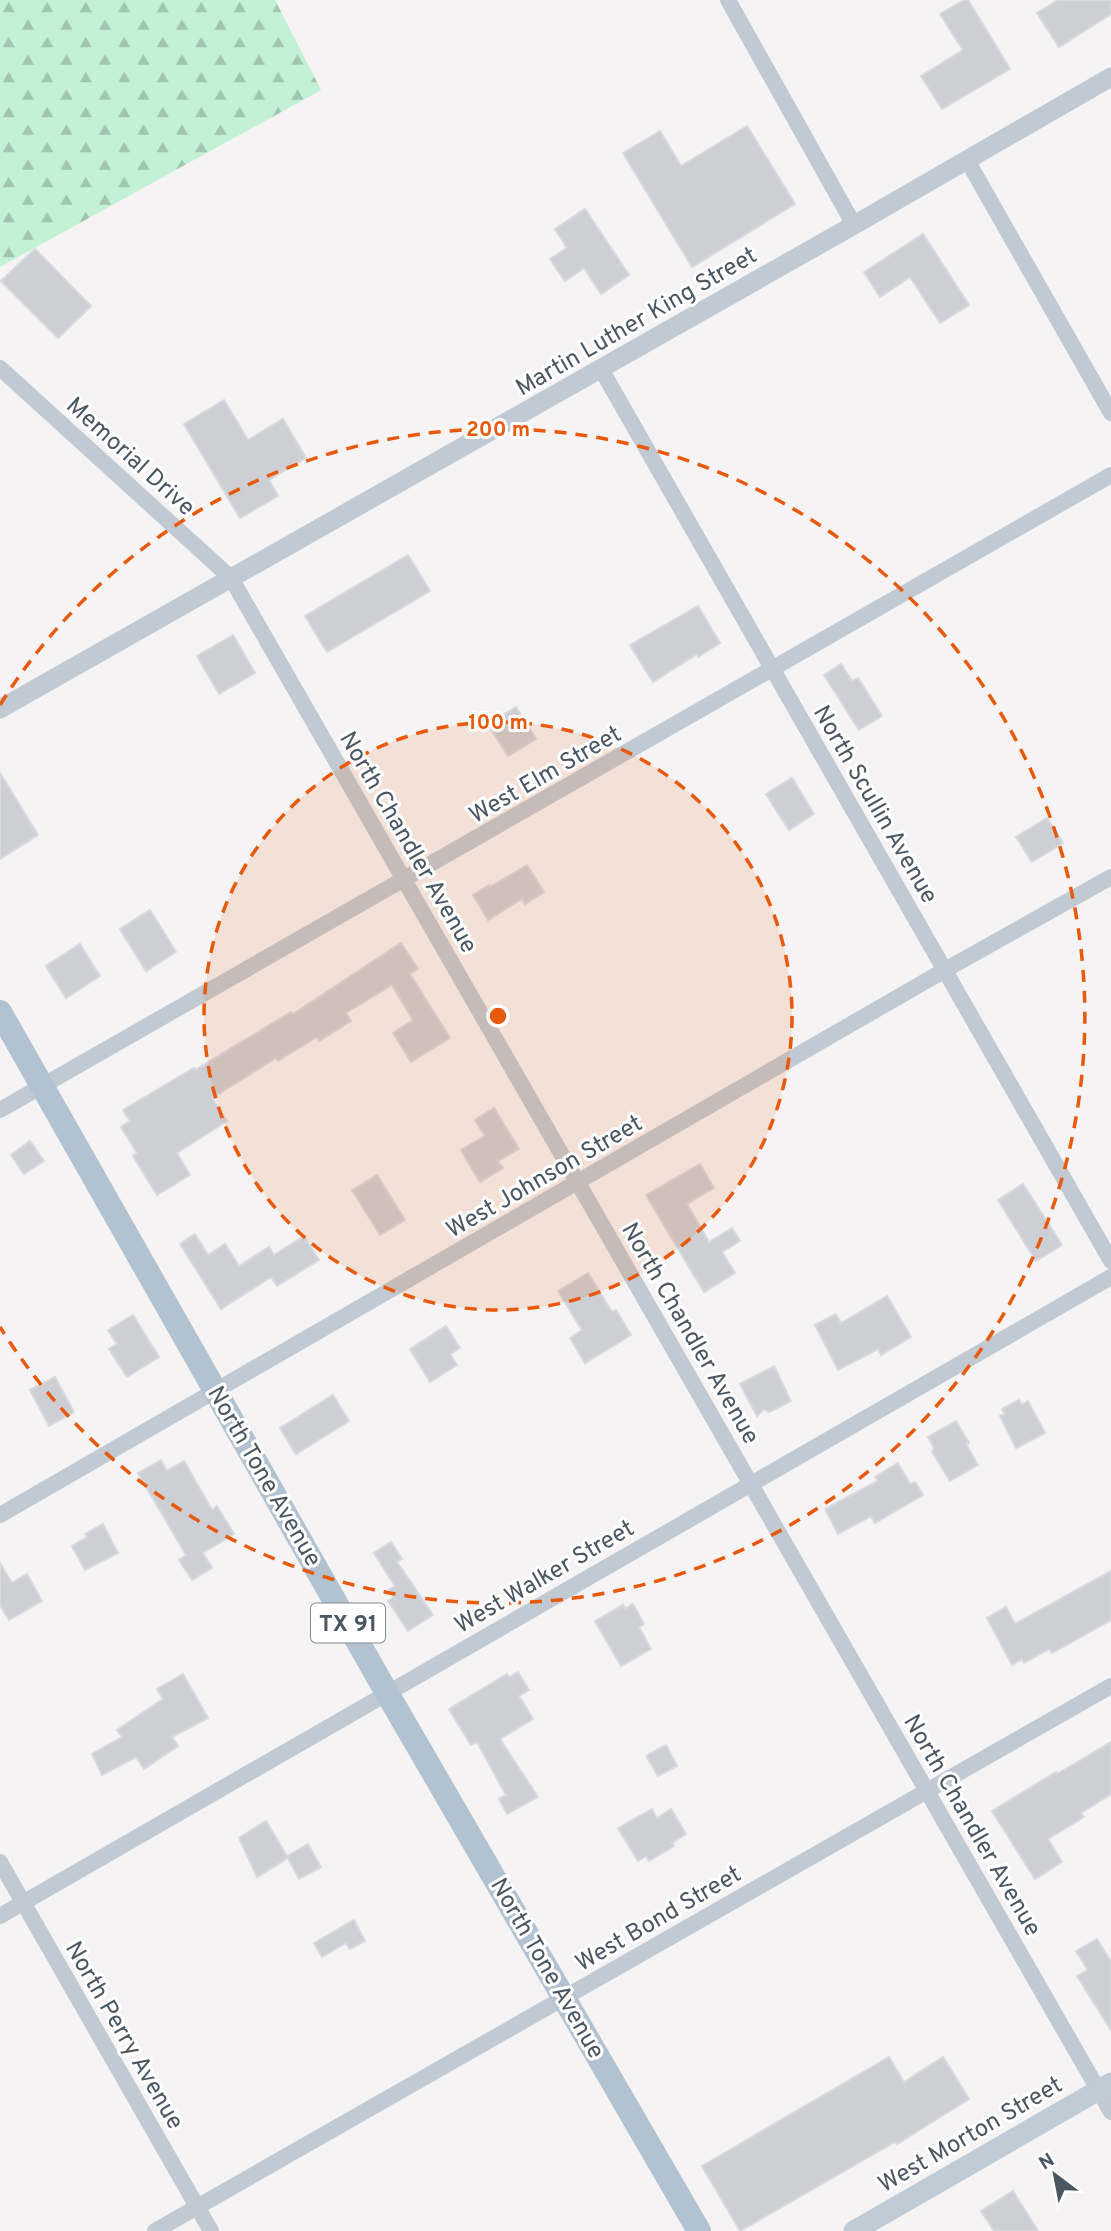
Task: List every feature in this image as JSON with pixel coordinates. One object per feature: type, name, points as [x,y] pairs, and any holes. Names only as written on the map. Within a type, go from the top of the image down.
[{"type":"main road","name":"North Tone Avenue","points":[[0,1012],[387,1692],[699,2231]]},
{"type":"main road","name":"West Morton Street","points":[[854,2231],[1105,2086]]},
{"type":"street","points":[[728,0],[854,225]]},
{"type":"street","name":"Martin Luther King Street","points":[[0,709],[1111,77]]},
{"type":"street","points":[[967,160],[1111,413]]},
{"type":"street","name":"Memorial Drive","points":[[0,368],[231,578]]},
{"type":"street","name":"North Scullin Avenue","points":[[601,369],[1111,1261]]},
{"type":"street","name":"West Elm Street","points":[[0,1110],[1111,475]]},
{"type":"street","name":"North Chandler Avenue","points":[[231,578],[927,1791],[1105,2086],[1111,2112]]},
{"type":"street","name":"West Johnson Street","points":[[0,1515],[1111,877]]},
{"type":"street","name":"West Walker Street","points":[[0,1916],[1111,1277]]},
{"type":"street","name":"West Bond Street","points":[[155,2231],[1111,1686]]},
{"type":"street","name":"North Perry Avenue","points":[[0,1862],[211,2231]]},
{"type":"green space","points":[[0,0],[275,0],[321,90],[0,267]]},
{"type":"building","points":[[968,0],[1010,69],[942,109],[921,76],[963,50],[940,14]]},
{"type":"building","points":[[1058,0],[1111,0],[1111,14],[1059,47],[1037,13]]},
{"type":"building","points":[[747,126],[795,204],[692,267],[623,153],[660,131],[681,166]]},
{"type":"building","points":[[585,209],[629,275],[601,294],[584,268],[565,281],[550,259],[567,248],[555,229]]},
{"type":"building","points":[[923,234],[969,305],[940,323],[910,277],[880,297],[864,272]]},
{"type":"building","points":[[35,249],[91,306],[58,338],[1,281]]},
{"type":"building","points":[[224,400],[248,440],[283,419],[306,458],[269,480],[278,496],[240,518],[184,424]]},
{"type":"building","points":[[408,555],[430,591],[327,652],[305,616]]},
{"type":"building","points":[[698,606],[720,643],[653,682],[630,645]]},
{"type":"building","points":[[233,635],[255,673],[219,694],[197,656]]},
{"type":"building","points":[[841,664],[852,681],[858,678],[882,716],[859,730],[824,675]]},
{"type":"building","points":[[516,707],[536,739],[508,756],[488,724]]},
{"type":"building","points":[[0,773],[38,835],[0,859]]},
{"type":"building","points":[[792,778],[814,814],[789,830],[766,794]]},
{"type":"building","points":[[1047,818],[1063,843],[1032,862],[1016,837]]},
{"type":"building","points":[[527,865],[544,892],[525,904],[522,899],[488,920],[473,895]]},
{"type":"building","points":[[150,910],[176,952],[146,971],[120,929]]},
{"type":"building","points":[[401,943],[418,969],[410,974],[450,1038],[411,1062],[393,1033],[413,1020],[392,985],[346,1013],[351,1021],[319,1041],[317,1037],[278,1061],[276,1058],[212,1098],[227,1121],[177,1153],[190,1175],[157,1195],[133,1156],[137,1153],[121,1127],[130,1121],[123,1110],[291,1012],[293,1014]]},
{"type":"building","points":[[80,944],[100,976],[66,998],[46,966]]},
{"type":"building","points":[[494,1108],[519,1149],[498,1161],[503,1168],[480,1182],[461,1150],[485,1136],[475,1120]]},
{"type":"building","points":[[30,1141],[44,1161],[24,1174],[11,1155]]},
{"type":"building","points":[[700,1164],[714,1188],[687,1204],[709,1242],[732,1228],[740,1241],[722,1252],[735,1273],[704,1292],[646,1195]]},
{"type":"building","points":[[377,1175],[405,1220],[380,1235],[352,1190]]},
{"type":"building","points":[[1023,1184],[1062,1245],[1036,1261],[998,1200]]},
{"type":"building","points":[[195,1234],[208,1255],[225,1244],[239,1266],[269,1247],[274,1255],[304,1236],[319,1260],[277,1286],[271,1277],[221,1309],[180,1244]]},
{"type":"building","points":[[588,1273],[612,1312],[616,1310],[631,1335],[585,1363],[570,1338],[582,1330],[558,1291]]},
{"type":"building","points":[[887,1296],[911,1337],[881,1355],[878,1349],[838,1370],[815,1325],[836,1314],[841,1323]]},
{"type":"building","points":[[133,1315],[159,1357],[127,1377],[109,1349],[117,1344],[108,1330]]},
{"type":"building","points":[[446,1326],[460,1348],[450,1354],[457,1365],[430,1382],[410,1349]]},
{"type":"building","points":[[774,1366],[791,1401],[769,1412],[764,1409],[757,1416],[740,1384]]},
{"type":"building","points":[[55,1377],[74,1412],[49,1426],[30,1390]]},
{"type":"building","points":[[333,1395],[349,1421],[296,1454],[280,1428]]},
{"type":"building","points":[[1019,1400],[1022,1405],[1028,1401],[1045,1433],[1016,1448],[1000,1416],[1005,1414],[1002,1409]]},
{"type":"building","points":[[956,1421],[978,1465],[950,1481],[932,1452],[934,1448],[928,1437]]},
{"type":"building","points":[[161,1460],[167,1471],[184,1461],[212,1510],[217,1506],[234,1534],[203,1553],[212,1568],[192,1580],[179,1560],[186,1555],[138,1473]]},
{"type":"building","points":[[898,1463],[910,1484],[915,1482],[923,1495],[875,1523],[871,1516],[838,1534],[825,1509],[878,1481],[875,1477]]},
{"type":"building","points":[[103,1524],[118,1553],[85,1570],[72,1546],[87,1537],[85,1534]]},
{"type":"building","points":[[391,1542],[402,1559],[397,1562],[433,1615],[408,1631],[388,1601],[394,1597],[389,1590],[395,1586],[374,1553]]},
{"type":"building","points":[[0,1563],[12,1583],[27,1574],[42,1601],[9,1620],[0,1605]]},
{"type":"building","points":[[1111,1571],[1111,1620],[1052,1653],[1049,1649],[1024,1663],[1022,1659],[1012,1665],[987,1618],[1006,1607],[1015,1624]]},
{"type":"building","points":[[633,1604],[644,1624],[639,1627],[651,1649],[621,1666],[595,1621],[623,1605],[625,1609]]},
{"type":"building","points":[[518,1672],[529,1690],[519,1696],[533,1719],[500,1739],[538,1797],[507,1814],[499,1799],[506,1795],[477,1742],[471,1745],[449,1709],[507,1674],[509,1677]]},
{"type":"building","points":[[183,1674],[208,1718],[172,1737],[178,1746],[144,1769],[136,1757],[102,1775],[92,1754],[122,1737],[117,1730],[163,1699],[157,1689]]},
{"type":"building","points":[[1111,1742],[1111,1794],[1081,1813],[1084,1817],[1048,1839],[1062,1862],[1035,1879],[992,1811]]},
{"type":"building","points":[[666,1745],[677,1766],[658,1776],[646,1756]]},
{"type":"building","points":[[652,1809],[657,1818],[671,1809],[686,1834],[672,1843],[674,1846],[649,1861],[646,1856],[638,1861],[618,1828]]},
{"type":"building","points":[[266,1821],[287,1856],[308,1844],[321,1867],[299,1879],[288,1858],[257,1877],[239,1838]]},
{"type":"building","points":[[354,1920],[365,1941],[350,1949],[346,1943],[322,1957],[314,1943]]},
{"type":"building","points":[[1097,1939],[1111,1962],[1111,2030],[1077,1976],[1088,1970],[1076,1951]]},
{"type":"building","points":[[889,2057],[904,2082],[943,2057],[969,2099],[897,2144],[895,2142],[740,2231],[702,2166]]},
{"type":"building","points":[[1013,2191],[1038,2231],[994,2231],[981,2211]]}]
